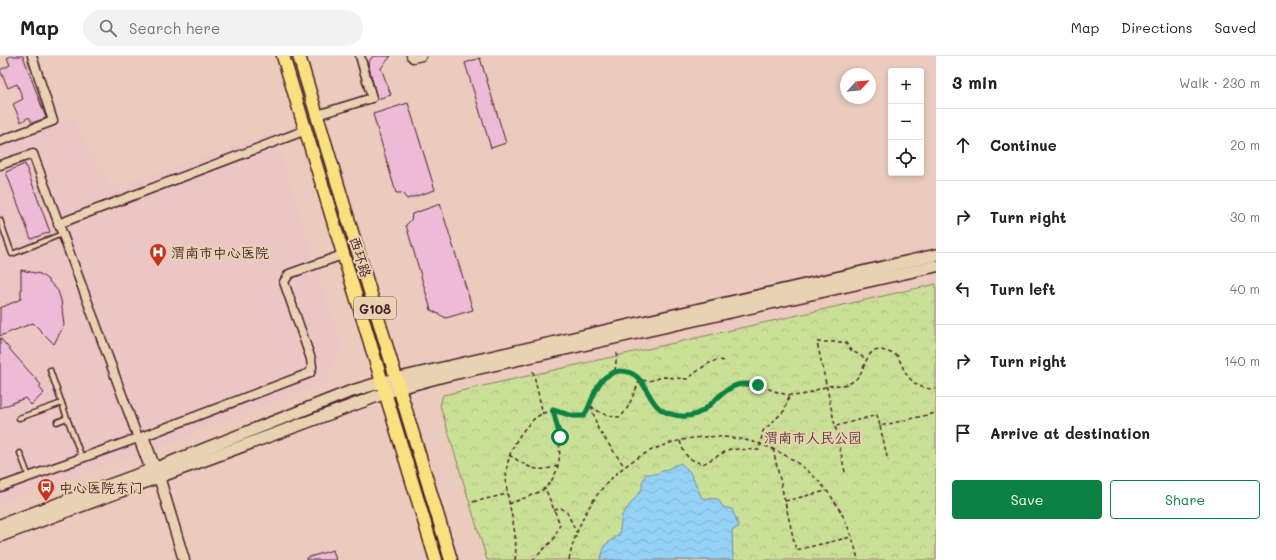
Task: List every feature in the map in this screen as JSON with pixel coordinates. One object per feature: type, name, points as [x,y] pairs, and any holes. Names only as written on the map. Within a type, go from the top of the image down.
[{"type":"main road","name":"西环路","points":[[283,56],[345,254],[383,387],[436,560]]},
{"type":"main road","name":"西环路","points":[[299,56],[451,560]]},
{"type":"main road","points":[[0,536],[155,474],[349,392],[383,387],[936,256]]},
{"type":"main road","points":[[398,383],[444,376],[936,266]]},
{"type":"main road","points":[[0,525],[155,474]]},
{"type":"street","points":[[0,141],[53,121],[32,56]]},
{"type":"street","points":[[317,115],[372,98],[360,56]]},
{"type":"street","points":[[411,56],[413,58],[422,56]]},
{"type":"street","points":[[58,224],[306,130]]},
{"type":"street","points":[[0,165],[33,154],[58,224],[155,474],[184,560]]},
{"type":"street","points":[[0,487],[141,437],[310,373],[312,367],[311,359],[284,282],[289,274],[345,254]]},
{"type":"street","points":[[155,474],[177,560]]},
{"type":"lane","points":[[0,220],[12,254],[62,234]]},
{"type":"lane","points":[[50,370],[82,458]]},
{"type":"lane","points":[[19,418],[62,403]]},
{"type":"lane","points":[[58,422],[67,418]]},
{"type":"lane","points":[[20,453],[29,477]]},
{"type":"path","points":[[845,472],[836,426],[816,342],[845,342],[852,350],[866,359]]},
{"type":"path","points":[[515,560],[517,546],[505,481],[509,455],[515,442],[535,416],[553,410],[573,416],[584,416],[591,406],[602,380],[615,371],[629,371],[640,380],[657,406],[663,411],[687,416],[702,412],[724,391],[737,385],[758,385],[789,396],[804,395],[827,386],[839,386],[852,381],[861,371],[866,359],[873,351],[886,350],[898,356],[904,371],[913,383],[931,389],[936,389]]},
{"type":"path","points":[[615,371],[617,353]]},
{"type":"path","points":[[640,380],[649,381],[664,377],[686,379],[701,368],[717,360],[727,361]]},
{"type":"path","points":[[533,371],[543,414]]},
{"type":"path","points":[[591,406],[601,414],[612,417],[621,417],[628,407],[640,380]]},
{"type":"path","points":[[679,440],[684,454],[691,460],[703,464],[730,449],[759,450],[763,431],[784,411],[789,396]]},
{"type":"path","points":[[591,406],[598,430],[624,466]]},
{"type":"path","points":[[509,504],[545,488],[553,477],[559,457],[560,437],[553,410]]},
{"type":"path","points":[[880,426],[936,413]]},
{"type":"path","points":[[836,426],[877,415],[888,461]]},
{"type":"path","points":[[569,560],[576,532],[590,504],[601,489],[624,466],[646,452],[679,440],[700,437],[736,438],[760,444],[793,460],[809,472],[826,490],[838,507],[852,537],[857,560]]},
{"type":"path","points":[[773,449],[796,550],[852,537]]},
{"type":"path","points":[[509,455],[531,468],[544,470],[556,466]]},
{"type":"path","points":[[533,560],[554,539],[560,524],[545,488]]},
{"type":"path","points":[[785,501],[826,490]]},
{"type":"path","points":[[473,502],[507,494]]},
{"type":"path","points":[[554,510],[561,508],[567,512],[576,532]]},
{"type":"shaded area","name":"渭南市中心医院","points":[[72,118],[110,188],[274,134],[341,346],[325,381],[160,447],[0,503],[0,145]]},
{"type":"green space","name":"渭南市人民公园","points":[[936,284],[936,560],[487,560],[440,405],[443,395]]},
{"type":"water","points":[[681,463],[690,472],[702,498],[718,499],[723,507],[732,509],[739,527],[732,530],[733,560],[600,560],[605,545],[619,535],[622,515],[642,489],[642,483],[646,474],[656,474]]},
{"type":"building","points":[[11,56],[23,56],[46,118],[32,123],[29,117],[21,122],[13,104],[23,99],[17,84],[8,88],[0,70],[10,65],[7,58]]},
{"type":"building","points":[[373,56],[391,56],[381,68],[391,95],[377,99],[368,63]]},
{"type":"building","points":[[480,58],[506,143],[491,148],[465,63]]},
{"type":"building","points":[[408,103],[435,190],[407,199],[402,193],[396,193],[373,114]]},
{"type":"building","points":[[25,164],[50,232],[31,239],[6,172]]},
{"type":"building","points":[[440,204],[473,310],[446,318],[431,310],[406,225],[411,220],[412,214]]},
{"type":"building","points":[[21,270],[40,274],[58,291],[61,300],[64,325],[54,344],[33,323],[0,336],[0,308],[21,299]]},
{"type":"building","points":[[0,338],[41,385],[39,387],[44,393],[31,405],[25,398],[0,408]]},
{"type":"building","points":[[333,550],[336,560],[306,560],[306,558]]},
{"type":"place","name":"渭南市中心医院","points":[[158,267]]},
{"type":"place","name":"中心医院东门","points":[[46,502]]},
{"type":"route","points":[[560,437],[553,410],[573,416],[584,416],[591,406],[596,391],[602,380],[615,371],[629,371],[640,380],[657,406],[663,411],[676,415],[687,416],[702,412],[724,391],[737,385],[758,385]]}]
